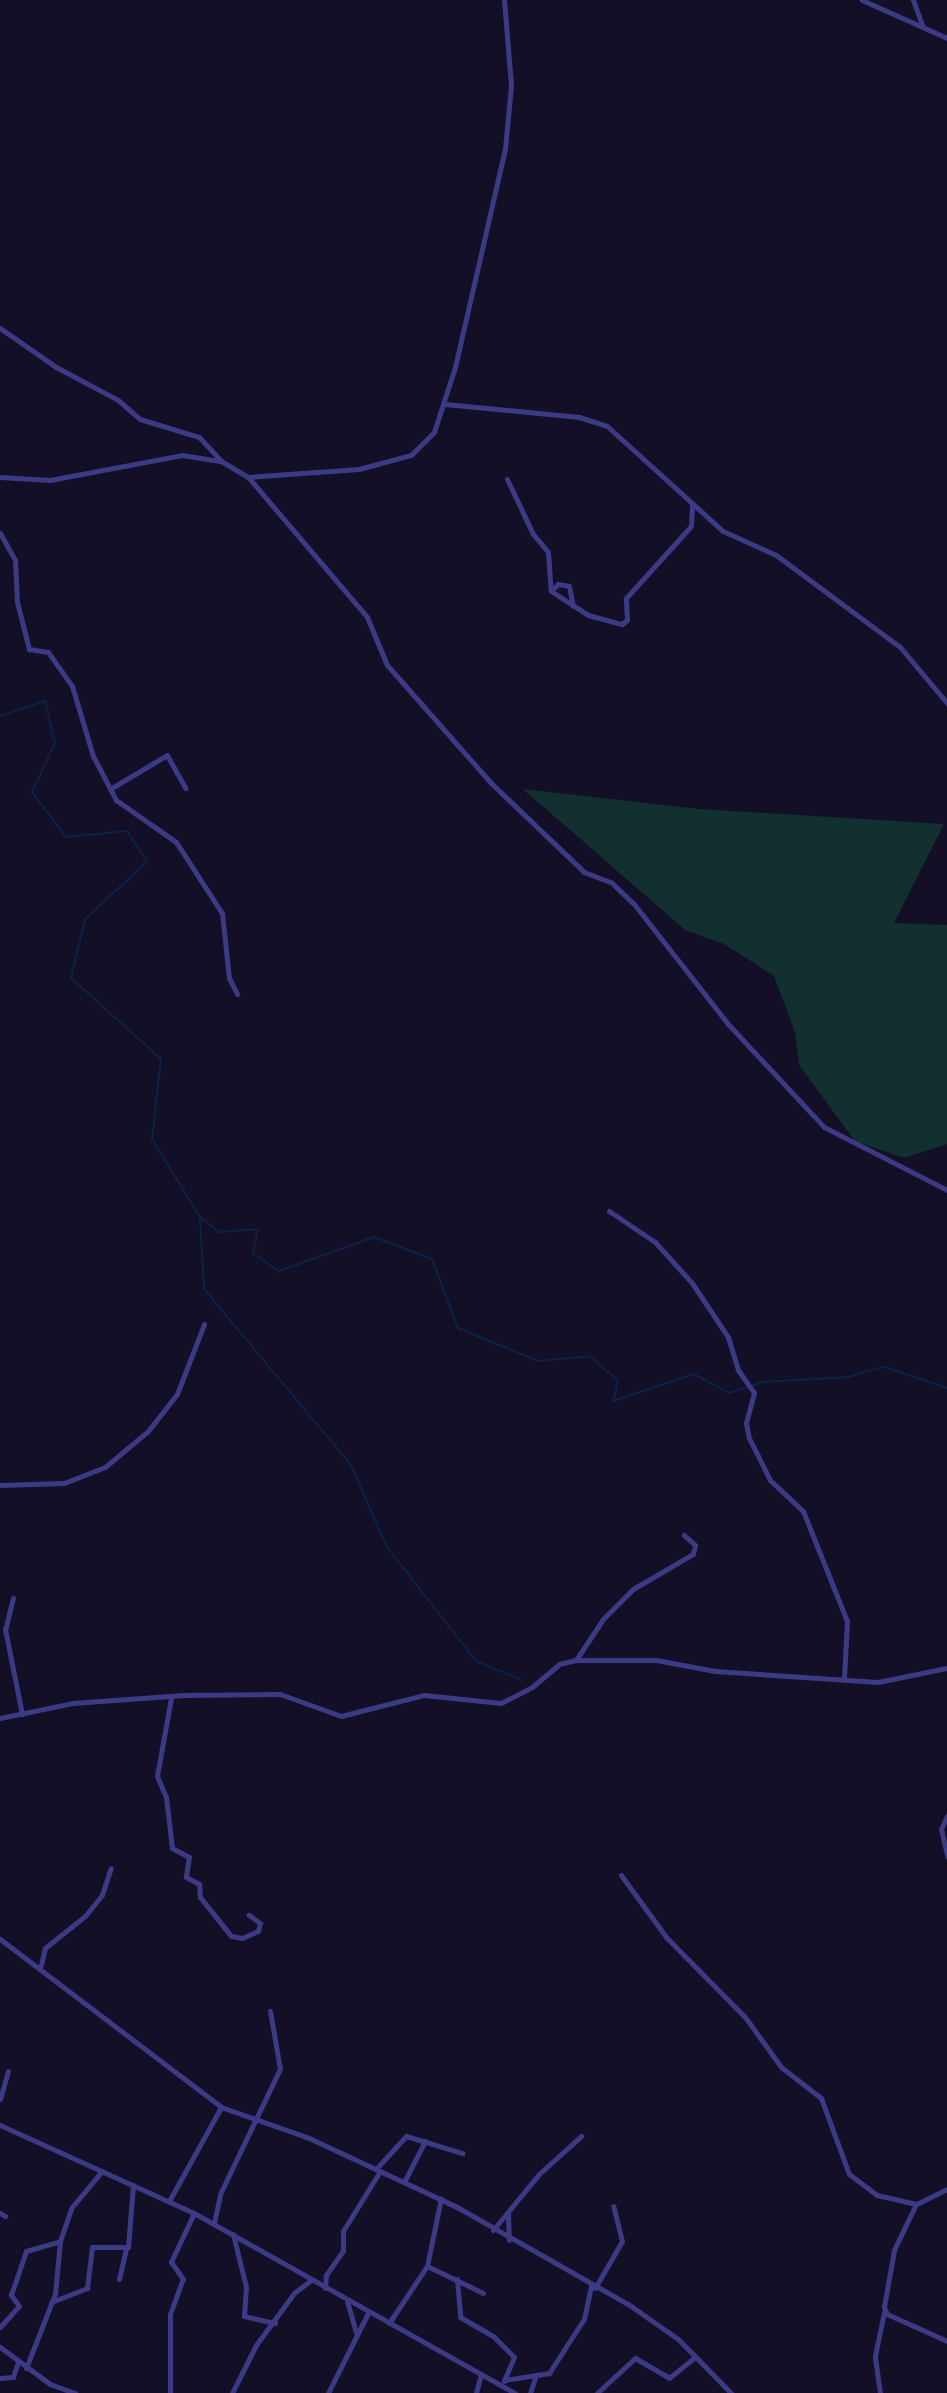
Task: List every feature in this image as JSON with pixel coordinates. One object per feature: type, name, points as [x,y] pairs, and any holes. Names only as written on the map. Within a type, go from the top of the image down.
[{"type":"street","points":[[248,477],[359,469],[411,454],[434,432],[446,404],[509,127],[504,0]]},
{"type":"street","points":[[862,0],[947,38]]},
{"type":"street","points":[[913,0],[922,25]]},
{"type":"street","points":[[0,328],[57,367],[118,400],[141,419],[200,438],[221,461],[248,477],[365,614],[387,665],[491,783],[584,872],[612,883],[634,904],[731,1028],[824,1127],[947,1190]]},
{"type":"street","points":[[446,404],[598,421],[723,531],[776,555],[901,648],[947,703]]},
{"type":"street","points":[[0,477],[50,480],[182,455],[221,461]]},
{"type":"street","points":[[508,479],[533,534],[548,552],[551,591]]},
{"type":"street","points":[[551,591],[573,606],[624,624],[626,598],[691,526],[692,504]]},
{"type":"street","points":[[0,533],[15,560],[17,602],[29,649],[48,652],[72,686],[89,748],[121,805],[176,842],[222,913],[229,978],[237,994]]},
{"type":"street","points":[[551,591],[558,584],[569,586],[573,606]]},
{"type":"street","points":[[110,789],[167,755],[185,788]]},
{"type":"street","points":[[609,1211],[655,1242],[692,1283],[728,1337],[738,1370],[754,1393],[746,1423],[749,1438],[768,1477],[803,1511],[848,1621],[844,1679]]},
{"type":"street","points":[[0,1485],[64,1483],[105,1466],[148,1431],[177,1394],[204,1324]]},
{"type":"street","points":[[576,1660],[608,1613],[633,1589],[693,1554],[695,1545],[684,1535]]},
{"type":"street","points":[[13,1598],[5,1629],[22,1714]]},
{"type":"street","points":[[0,1718],[73,1703],[280,1694],[341,1716],[424,1695],[501,1703],[532,1687],[559,1664],[576,1660],[656,1660],[715,1671],[886,1682],[947,1668]]},
{"type":"street","points":[[171,1698],[157,1776],[166,1797],[172,1848],[189,1857],[186,1877],[199,1884],[200,1897],[231,1936],[242,1938],[258,1931],[260,1923],[249,1915]]},
{"type":"street","points":[[947,1816],[942,1829],[947,1856]]},
{"type":"street","points":[[41,1965],[45,1948],[85,1916],[102,1895],[111,1868]]},
{"type":"street","points":[[621,1875],[666,1937],[745,2017],[781,2067],[821,2098],[849,2174],[877,2194],[916,2204]]},
{"type":"street","points":[[0,1939],[41,1965],[221,2107],[441,2198],[593,2285],[663,2329],[731,2393]]},
{"type":"street","points":[[214,2223],[220,2194],[279,2069],[270,2011]]},
{"type":"street","points":[[0,2099],[8,2071]]},
{"type":"street","points":[[169,2201],[221,2107]]},
{"type":"street","points":[[0,2125],[214,2223],[347,2301],[481,2374],[503,2382],[514,2393]]},
{"type":"street","points":[[325,2288],[326,2275],[343,2251],[343,2231],[378,2170],[406,2136],[462,2152]]},
{"type":"street","points":[[493,2230],[539,2175],[581,2136]]},
{"type":"street","points":[[404,2182],[425,2141]]},
{"type":"street","points":[[26,2368],[51,2302],[61,2241],[76,2199],[102,2171]]},
{"type":"street","points":[[119,2279],[126,2249],[133,2185]]},
{"type":"street","points":[[880,2393],[875,2356],[894,2250],[916,2204],[947,2189]]},
{"type":"street","points":[[389,2323],[426,2266],[441,2198]]},
{"type":"street","points":[[503,2382],[551,2371],[584,2319],[593,2285],[622,2241],[613,2206]]},
{"type":"street","points":[[170,2393],[170,2314],[183,2280],[171,2262],[194,2213]]},
{"type":"street","points":[[508,2214],[509,2239]]},
{"type":"street","points":[[233,2234],[246,2287],[244,2316],[275,2323]]},
{"type":"street","points":[[0,2327],[19,2306],[11,2295],[26,2251],[61,2241]]},
{"type":"street","points":[[51,2302],[88,2288],[92,2247],[126,2249]]},
{"type":"street","points":[[426,2266],[483,2293]]},
{"type":"street","points":[[457,2279],[460,2317],[495,2337],[514,2357],[503,2382]]},
{"type":"street","points":[[232,2393],[253,2349],[275,2323],[294,2293],[311,2280]]},
{"type":"street","points":[[347,2301],[357,2335]]},
{"type":"street","points":[[328,2393],[368,2312]]},
{"type":"street","points":[[884,2312],[947,2341]]},
{"type":"street","points":[[0,2347],[26,2368],[75,2393]]},
{"type":"street","points":[[597,2393],[635,2358],[669,2378],[694,2358]]},
{"type":"street","points":[[0,2378],[13,2377],[18,2362]]},
{"type":"street","points":[[476,2393],[481,2374]]},
{"type":"street","points":[[530,2393],[536,2375]]},
{"type":"green space","points":[[523,789],[699,809],[944,824],[894,923],[947,925],[947,1144],[904,1158],[855,1141],[799,1065],[795,1032],[774,976],[724,944],[685,930]]},
{"type":"waterway","points":[[0,716],[45,701],[55,743],[32,792],[66,837],[127,831],[147,862],[85,919],[71,978],[161,1059],[152,1139],[200,1217],[219,1232],[258,1229],[253,1253],[279,1271],[374,1237],[432,1259],[458,1328],[538,1361],[589,1356],[618,1380],[613,1401],[694,1374],[729,1393],[762,1382],[848,1377],[884,1367],[947,1388]]},
{"type":"waterway","points":[[200,1219],[204,1289],[351,1465],[387,1547],[476,1661],[522,1680]]}]
